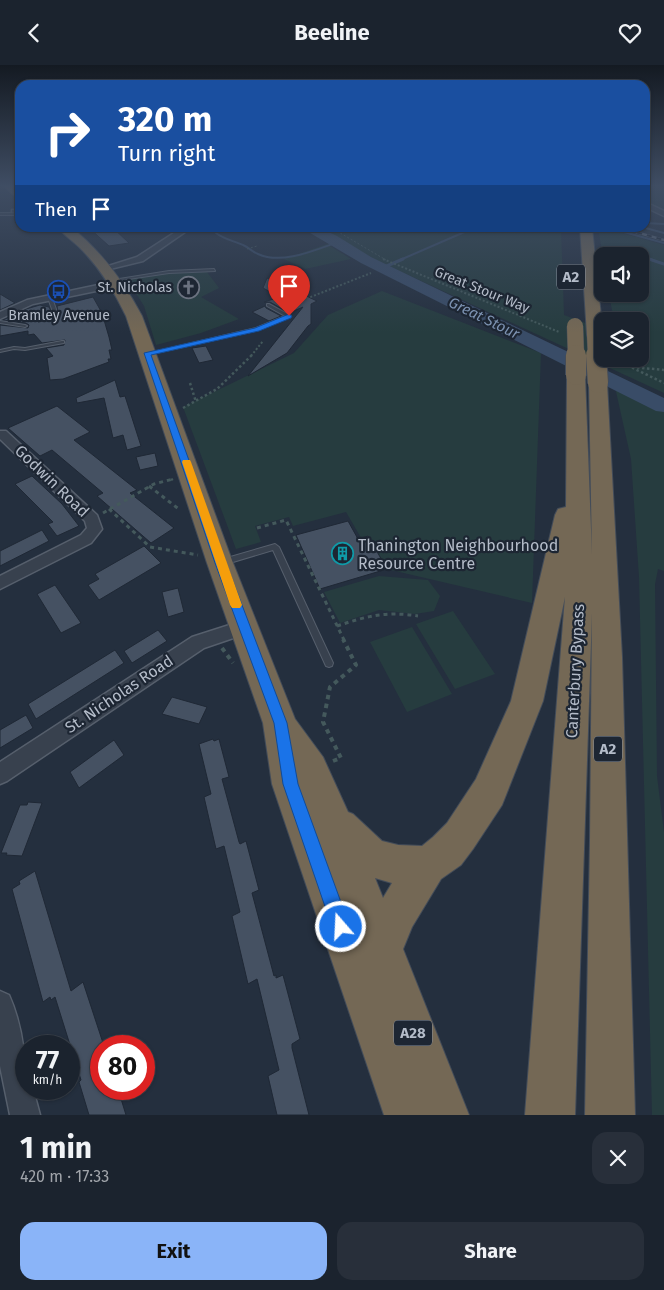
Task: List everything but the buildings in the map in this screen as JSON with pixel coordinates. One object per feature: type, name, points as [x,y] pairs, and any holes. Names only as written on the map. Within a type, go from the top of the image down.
[{"type":"highway","name":"A28","points":[[76,235],[113,277],[134,316],[191,475],[220,563],[280,723],[290,784],[409,1115]]},
{"type":"highway","name":"Canterbury Bypass","points":[[587,235],[595,335],[605,522],[610,847],[610,1115]]},
{"type":"highway","name":"Canterbury Bypass","points":[[550,1115],[579,587],[578,457],[596,372],[569,325]]},
{"type":"highway","name":"A2","points":[[386,1055],[380,974],[381,951],[396,914],[427,865],[447,851],[460,836],[489,792],[527,701],[553,587],[578,457]]},
{"type":"highway","name":"A28","points":[[280,723],[311,769],[332,817],[444,1115]]},
{"type":"highway","points":[[332,817],[357,847],[369,856],[400,865],[427,865]]},
{"type":"street","points":[[0,317],[18,307],[113,277],[176,235]]},
{"type":"street","name":"Godwin Road","points":[[7,438],[27,435]]},
{"type":"street","name":"Godwin Road","points":[[0,583],[86,539],[95,529],[92,519],[7,438]]},
{"type":"street","name":"St. Nicholas Road","points":[[0,774],[198,642],[244,627]]},
{"type":"street","points":[[0,1004],[25,1115]]},
{"type":"lane","points":[[113,277],[214,270]]},
{"type":"lane","points":[[40,319],[51,316],[56,312],[50,298]]},
{"type":"lane","points":[[147,353],[252,331],[289,316],[268,305]]},
{"type":"lane","points":[[0,322],[25,326]]},
{"type":"lane","points":[[0,351],[14,347],[25,349],[62,341]]},
{"type":"lane","points":[[220,563],[275,547],[329,663]]},
{"type":"path","name":"Great Stour Way","points":[[344,235],[384,259],[569,325]]},
{"type":"path","points":[[247,249],[257,246]]},
{"type":"path","points":[[278,310],[371,273]]},
{"type":"path","points":[[168,411],[185,408],[196,402],[244,366],[263,341]]},
{"type":"path","points":[[596,372],[624,367]]},
{"type":"path","points":[[631,367],[664,383]]},
{"type":"path","points":[[641,367],[664,369]]},
{"type":"path","points":[[190,383],[196,402]]},
{"type":"path","points":[[92,519],[149,486],[191,475]]},
{"type":"path","points":[[149,486],[183,512]]},
{"type":"path","points":[[110,509],[150,547],[202,555],[199,547]]},
{"type":"path","points":[[257,528],[286,520],[356,665],[330,687],[323,722],[341,758],[311,769]]},
{"type":"path","points":[[337,626],[376,612],[394,612],[418,616]]},
{"type":"green space","points":[[330,235],[561,235],[564,315],[594,326],[594,361],[376,260]]},
{"type":"green space","points":[[599,235],[629,235],[664,245],[664,393],[608,367],[649,367],[649,312],[612,312],[610,302],[649,302],[649,247],[601,247]]},
{"type":"green space","points":[[327,244],[351,259],[305,269],[284,259]]},
{"type":"green space","points":[[207,272],[219,288],[201,297],[239,319],[201,333],[156,345],[144,306],[127,279],[170,273]]},
{"type":"green space","points":[[382,291],[541,353],[532,603],[378,567],[346,512],[293,526],[289,517],[255,526],[261,542],[236,549],[183,407],[294,353],[328,315]]},
{"type":"green space","points":[[615,387],[664,410],[664,571],[658,569],[655,584],[657,776],[664,832],[664,1115],[652,1115],[639,577],[631,459]]},
{"type":"green space","points":[[379,576],[428,580],[440,596],[434,611],[415,614],[379,610],[340,623],[324,592]]},
{"type":"green space","points":[[453,611],[495,674],[455,689],[416,624]]},
{"type":"green space","points":[[412,627],[452,694],[407,712],[370,642]]},
{"type":"waterway","points":[[219,235],[258,254],[277,258],[298,255],[338,242]]},
{"type":"waterway","name":"Great Stour","points":[[323,235],[366,260],[664,406]]},
{"type":"waterway","points":[[400,260],[458,235]]},
{"type":"waterway","points":[[635,235],[664,243]]},
{"type":"waterway","points":[[382,268],[403,259]]},
{"type":"waterway","points":[[649,259],[653,260]]},
{"type":"waterway","points":[[649,259],[664,264]]},
{"type":"railway","points":[[646,235],[664,240]]},
{"type":"slow traffic","points":[[186,462],[236,605]]},
{"type":"place","name":"St. Nicholas","points":[[188,287]]},
{"type":"place","name":"Bramley Avenue","points":[[59,292]]},
{"type":"place","name":"Thanington Neighbourhood Resource Centre","points":[[342,554]]},
{"type":"route","points":[[289,316],[257,329],[147,353],[191,475],[220,563],[280,723],[290,784],[341,927]]}]
